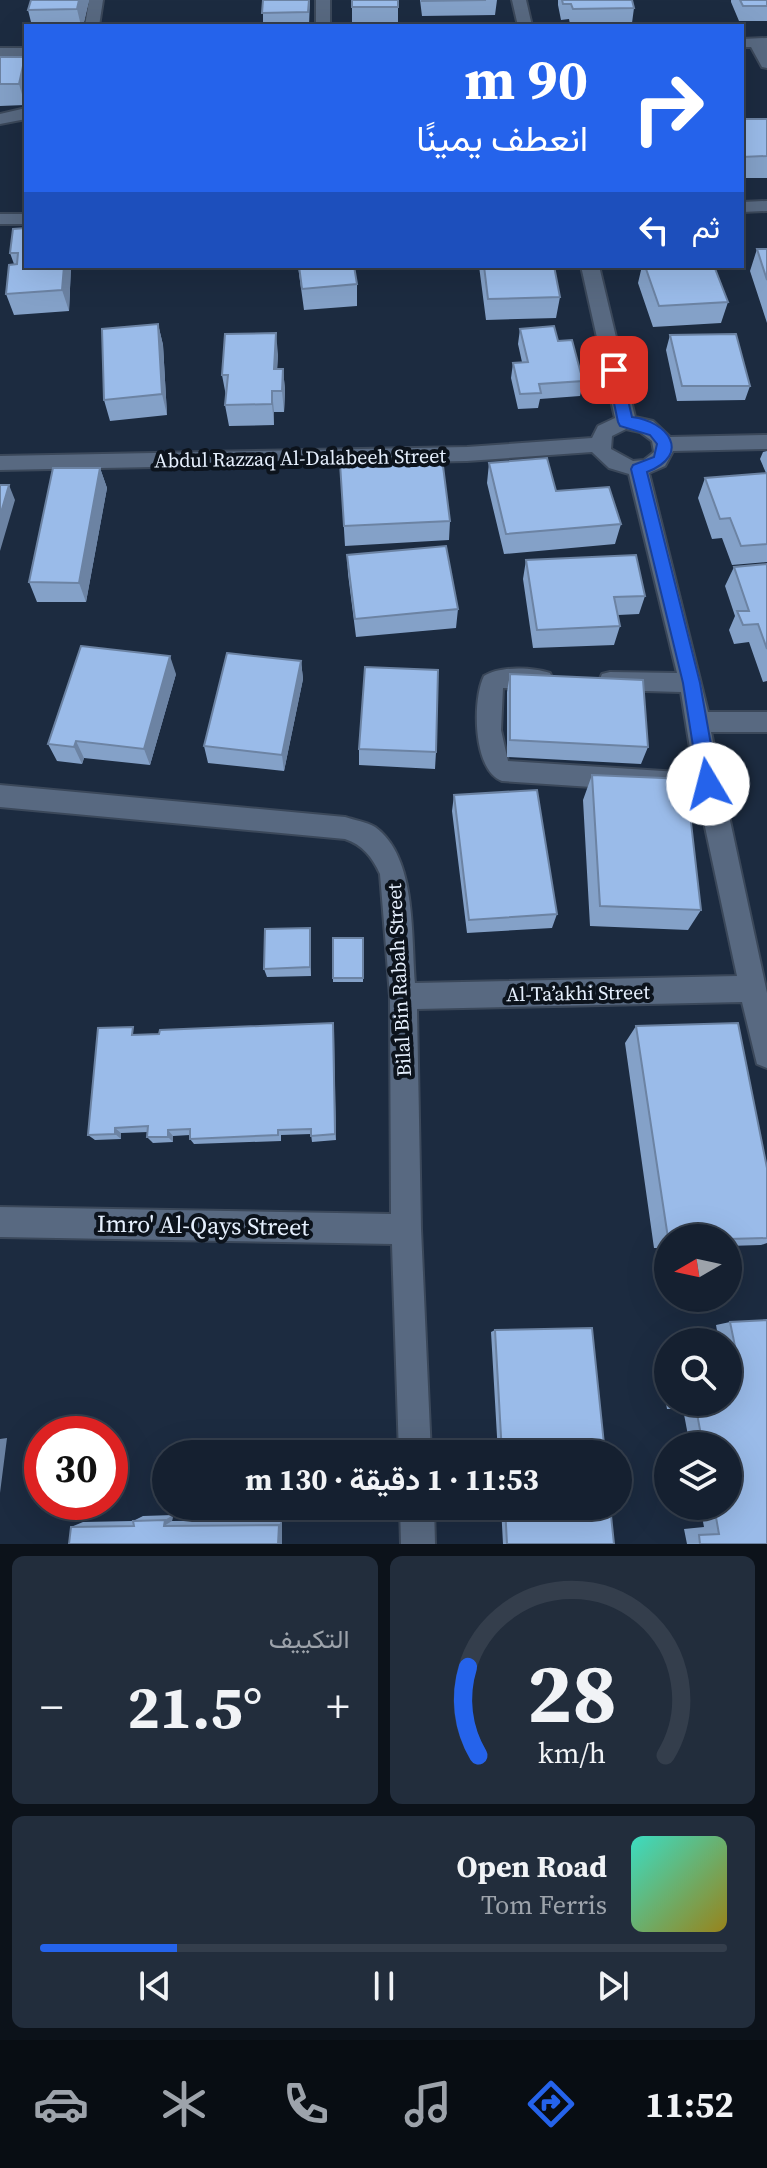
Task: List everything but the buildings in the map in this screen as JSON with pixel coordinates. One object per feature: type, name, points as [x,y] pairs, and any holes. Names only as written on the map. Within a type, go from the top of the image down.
[{"type":"street","points":[[92,24],[96,0]]},
{"type":"street","points":[[323,0],[323,24]]},
{"type":"street","points":[[519,0],[525,24]]},
{"type":"street","points":[[755,42],[767,64]]},
{"type":"street","points":[[0,52],[24,52]]},
{"type":"street","points":[[0,119],[24,114]]},
{"type":"street","points":[[744,207],[767,206]]},
{"type":"street","points":[[0,219],[24,219]]},
{"type":"street","points":[[590,268],[626,422]]},
{"type":"street","points":[[626,422],[655,431],[664,444],[664,454],[659,461],[638,469],[617,465],[602,452],[599,444],[603,432],[626,422]]},
{"type":"street","points":[[664,444],[767,442]]},
{"type":"street","name":"Abdul Razzaq Al-Dalabeeh Street","points":[[0,463],[467,454],[599,444]]},
{"type":"street","points":[[638,469],[691,683],[708,784],[767,1054]]},
{"type":"street","points":[[691,683],[508,679],[492,683],[491,754],[502,771],[708,784]]},
{"type":"street","points":[[699,722],[767,722]]},
{"type":"street","name":"Bilal Bin Rabah Street","points":[[0,796],[345,828],[365,834],[382,851],[393,873],[403,996],[406,1229],[414,1440]]},
{"type":"street","name":"Al-Ta’akhi Street","points":[[403,996],[752,989]]},
{"type":"street","name":"Imro' Al-Qays Street","points":[[0,1222],[406,1229]]},
{"type":"street","points":[[417,1520],[418,1544]]},
{"type":"route","points":[[614,370],[626,422],[655,431],[664,444],[664,454],[659,461],[638,469],[691,683],[708,784]]}]
